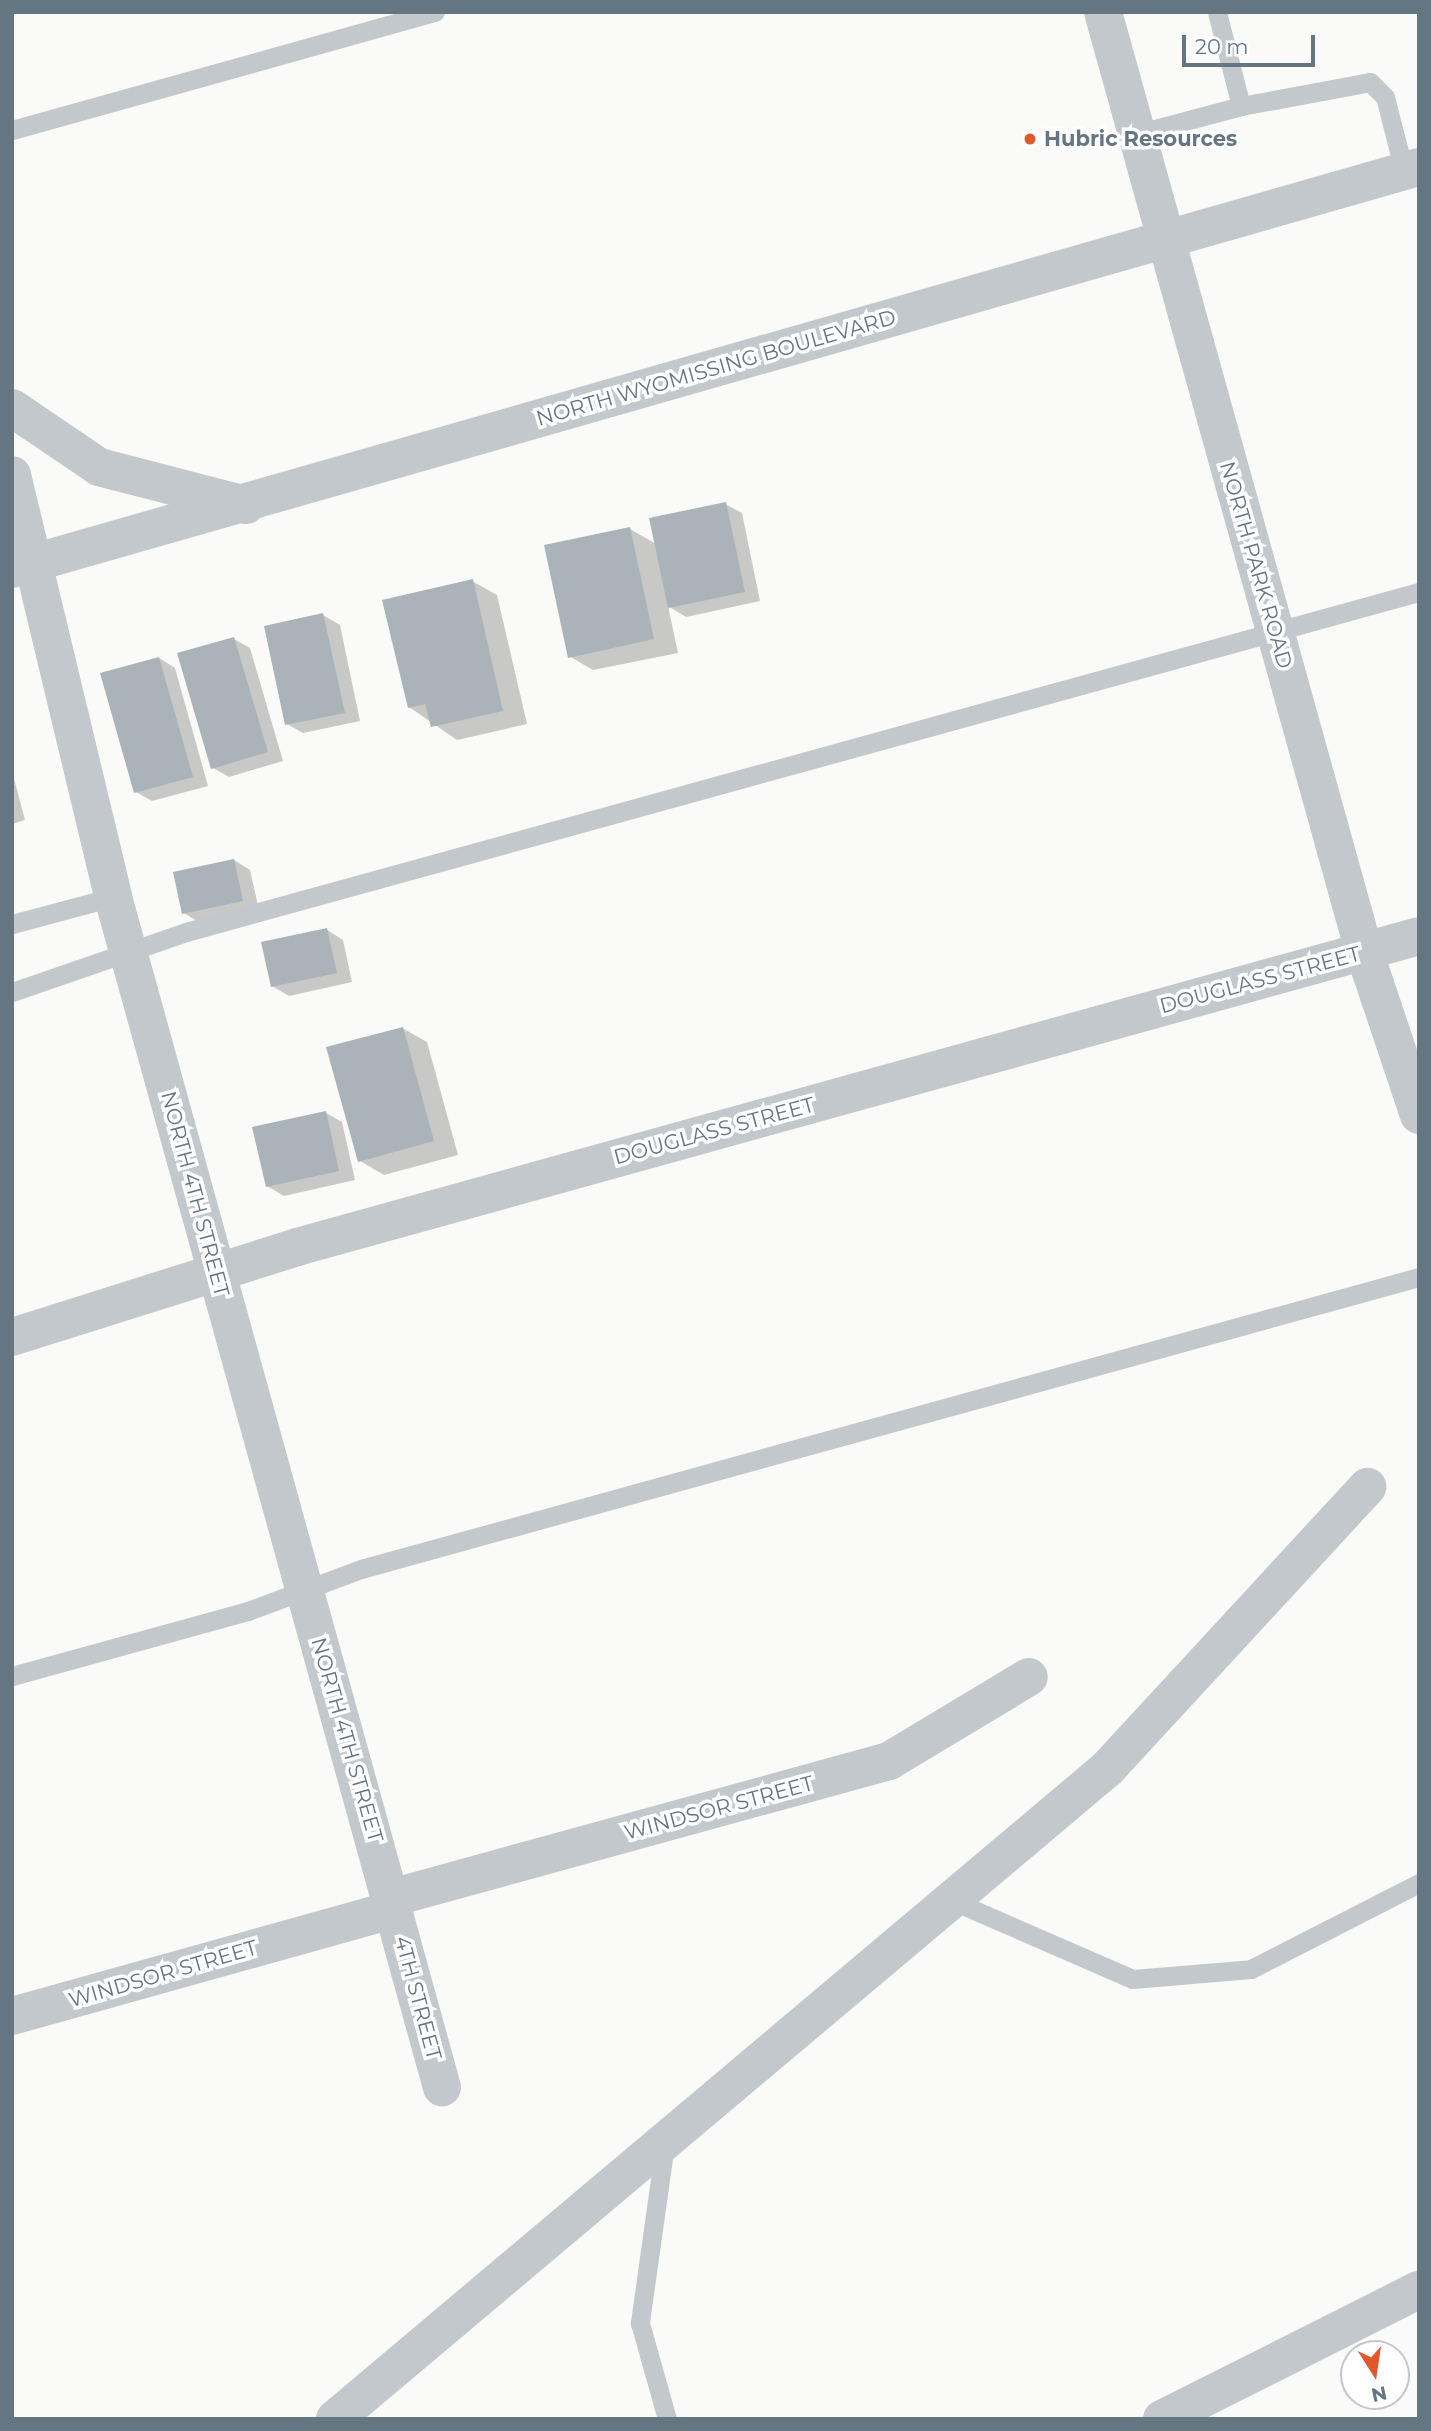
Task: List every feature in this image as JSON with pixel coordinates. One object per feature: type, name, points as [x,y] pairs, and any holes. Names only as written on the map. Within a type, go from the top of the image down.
[{"type":"street","name":"NORTH PARK ROAD","points":[[1103,12],[1364,951],[1419,1115]]},
{"type":"street","name":"NORTH WYOMISSING BOULEVARD","points":[[23,566],[248,505],[1165,237],[1411,169]]},
{"type":"street","points":[[12,408],[99,467],[248,505]]},
{"type":"street","name":"NORTH 4TH STREET","points":[[12,475],[23,566],[216,1274],[392,1904]]},
{"type":"street","name":"DOUGLASS STREET","points":[[12,1337],[216,1274],[1419,936]]},
{"type":"street","points":[[335,2419],[1107,1769],[1367,1487]]},
{"type":"street","name":"WINDSOR STREET","points":[[12,2015],[889,1762],[1029,1676]]},
{"type":"street","name":"4TH STREET","points":[[392,1904],[442,2087]]},
{"type":"street","points":[[1162,2419],[1419,2290]]},
{"type":"lane","points":[[12,130],[435,12]]},
{"type":"lane","points":[[1217,12],[1241,106]]},
{"type":"lane","points":[[1136,134],[1241,106],[1370,82],[1385,97],[1411,169]]},
{"type":"lane","points":[[12,992],[129,954],[186,932],[1419,592]]},
{"type":"lane","points":[[12,924],[113,897]]},
{"type":"lane","points":[[12,1676],[304,1590],[362,1569],[1419,1277]]},
{"type":"lane","points":[[951,1900],[1133,1979],[1251,1969],[1419,1883]]},
{"type":"lane","points":[[666,2140],[640,2323],[667,2419]]},
{"type":"building","points":[[726,502],[745,592],[668,608],[649,518]]},
{"type":"building","points":[[630,527],[654,639],[568,658],[544,545]]},
{"type":"building","points":[[473,579],[503,711],[431,727],[425,704],[408,708],[382,600]]},
{"type":"building","points":[[323,613],[345,713],[285,725],[264,626]]},
{"type":"building","points":[[234,637],[268,752],[211,769],[177,653]]},
{"type":"building","points":[[159,657],[193,777],[134,793],[100,673]]},
{"type":"building","points":[[234,859],[243,901],[182,914],[173,872]]},
{"type":"building","points":[[327,928],[337,973],[271,987],[261,942]]},
{"type":"building","points":[[403,1027],[434,1141],[358,1162],[326,1047]]},
{"type":"building","points":[[326,1111],[339,1171],[266,1187],[252,1127]]},
{"type":"place","name":"Hubric Resources","points":[[1030,139]]}]
